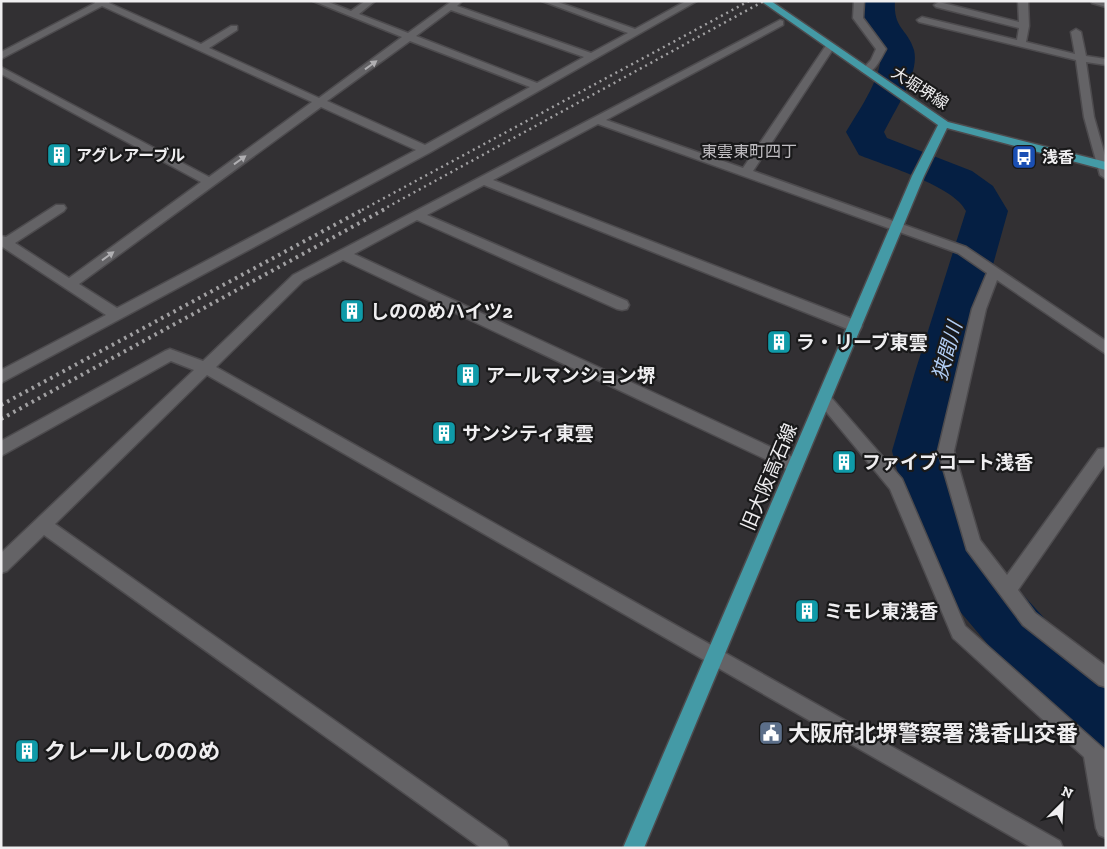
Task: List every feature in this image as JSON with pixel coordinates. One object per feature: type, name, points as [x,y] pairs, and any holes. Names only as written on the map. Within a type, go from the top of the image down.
[{"type":"main road","name":"大堀堺線","points":[[765,1],[944,124],[1104,169]]},
{"type":"main road","name":"旧大阪高石線","points":[[633,848],[918,176],[944,124]]},
{"type":"street","points":[[317,1],[538,87]]},
{"type":"street","points":[[351,14],[371,1]]},
{"type":"street","points":[[546,1],[637,32]]},
{"type":"street","points":[[569,9],[578,1]]},
{"type":"street","points":[[1,377],[425,150],[693,1]]},
{"type":"street","points":[[859,1],[858,18],[881,48],[875,61],[866,72]]},
{"type":"street","points":[[1021,44],[1024,26],[1022,1]]},
{"type":"street","points":[[1095,1],[1106,4]]},
{"type":"street","points":[[1,56],[102,2],[318,103],[425,150]]},
{"type":"street","points":[[69,285],[454,4],[592,57]]},
{"type":"street","points":[[939,5],[1024,26]]},
{"type":"street","points":[[922,20],[1081,58],[1106,62]]},
{"type":"street","points":[[1,565],[298,278],[780,23]]},
{"type":"street","points":[[201,49],[234,28]]},
{"type":"street","points":[[1076,32],[1081,58],[1084,94],[1104,169]]},
{"type":"street","points":[[746,173],[830,46]]},
{"type":"street","points":[[1,70],[210,182]]},
{"type":"street","points":[[597,120],[962,250],[1106,348]]},
{"type":"street","points":[[1090,122],[1106,124]]},
{"type":"street","points":[[483,180],[855,326]]},
{"type":"street","points":[[60,208],[4,242],[117,315]]},
{"type":"street","points":[[416,215],[622,305]]},
{"type":"street","points":[[343,254],[795,466]]},
{"type":"street","points":[[990,269],[946,451],[973,544],[1029,619],[1106,678]]},
{"type":"street","points":[[1,449],[170,355],[206,368],[1053,848]]},
{"type":"street","points":[[824,399],[896,484],[959,632],[1100,759],[1106,828]]},
{"type":"street","points":[[1007,590],[1103,454]]},
{"type":"street","points":[[43,525],[499,848]]},
{"type":"waterway","name":"狭間川","points":[[879,1],[879,18],[897,50],[898,59],[892,80],[865,132],[872,146],[958,180],[979,196],[987,211],[939,372],[918,451],[930,493],[955,562],[1063,685],[1106,720]]},
{"type":"railway","points":[[362,210],[749,1]]},
{"type":"railway","points":[[382,210],[764,1]]},
{"type":"railway","points":[[1,405],[364,209]]},
{"type":"railway","points":[[1,419],[385,209]]},
{"type":"place","name":"アグレアーブル","points":[[59,155]]},
{"type":"place","name":"浅香","points":[[1024,157]]},
{"type":"place","name":"しののめハイツ2","points":[[352,311]]},
{"type":"place","name":"ラ・リーブ東雲","points":[[779,342]]},
{"type":"place","name":"アールマンション堺","points":[[468,375]]},
{"type":"place","name":"サンシティ東雲","points":[[444,433]]},
{"type":"place","name":"ファイブコート浅香","points":[[844,462]]},
{"type":"place","name":"ミモレ東浅香","points":[[807,611]]},
{"type":"place","name":"大阪府北堺警察署 浅香山交番","points":[[771,733]]},
{"type":"place","name":"クレールしののめ","points":[[27,751]]},
{"type":"district","name":"東雲東町四丁","points":[[749,151]]}]
